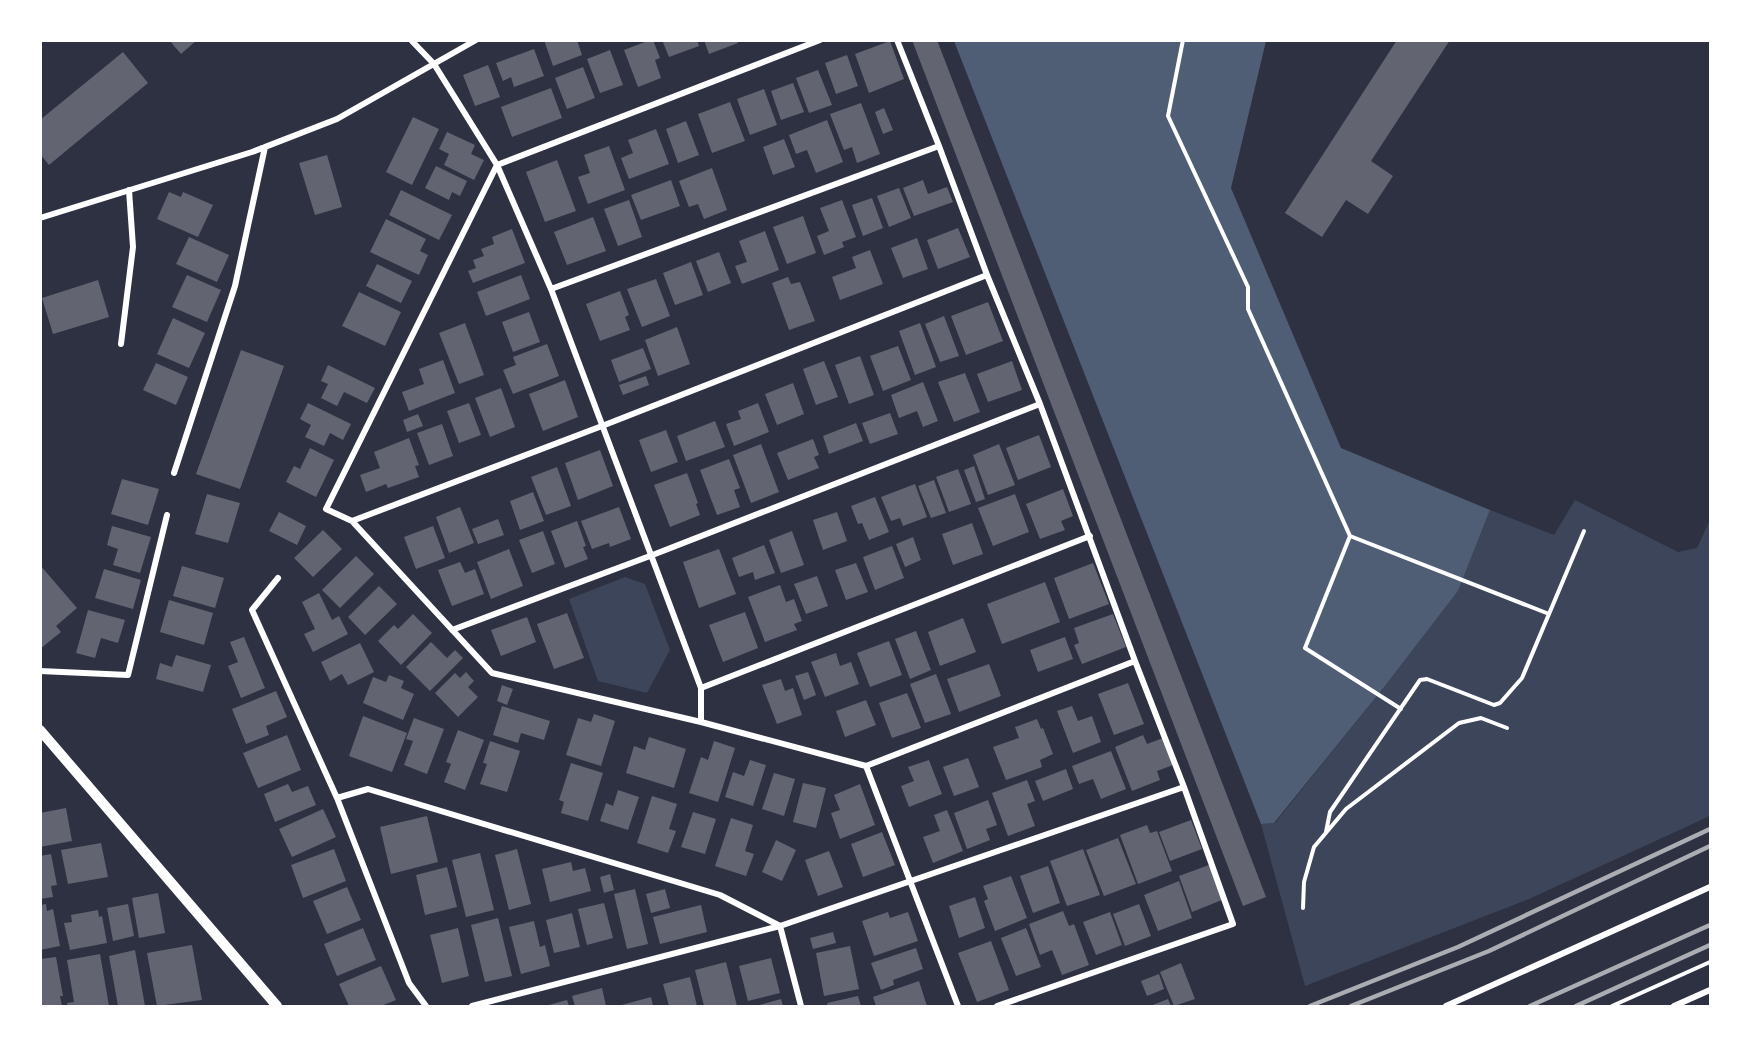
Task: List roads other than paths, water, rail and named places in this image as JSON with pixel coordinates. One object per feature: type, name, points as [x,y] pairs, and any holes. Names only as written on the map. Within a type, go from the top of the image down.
[{"type":"street","points":[[411,40],[434,64],[497,165],[551,289],[701,688],[701,722]]},
{"type":"street","points":[[40,218],[265,147],[336,119],[476,40]]},
{"type":"street","points":[[820,40],[497,165],[326,509],[352,521],[492,673],[701,722],[866,766],[1135,661]]},
{"type":"street","points":[[897,40],[987,275],[1040,404],[1233,924],[996,1006]]},
{"type":"street","points":[[551,289],[939,146]]},
{"type":"street","points":[[174,474],[235,286],[265,147]]},
{"type":"street","points":[[121,344],[132,247],[129,190]]},
{"type":"street","points":[[352,521],[987,275]]},
{"type":"street","points":[[452,630],[650,556],[1040,404]]},
{"type":"street","points":[[40,671],[128,675],[167,515]]},
{"type":"street","points":[[701,688],[1090,536]]},
{"type":"street","points":[[278,578],[252,610],[337,798],[409,983],[426,1006]]},
{"type":"street","points":[[40,730],[277,1006]]},
{"type":"street","points":[[866,766],[958,1006]]},
{"type":"street","points":[[472,1006],[780,927],[1184,787]]},
{"type":"street","points":[[337,798],[368,789],[720,895],[780,927],[801,1006]]},
{"type":"street","points":[[1446,1006],[1710,887]]},
{"type":"street","points":[[1674,1006],[1710,990]]},
{"type":"railway","points":[[1310,1006],[1458,947],[1710,829]]},
{"type":"railway","points":[[1351,1006],[1489,951],[1710,846]]},
{"type":"railway","points":[[1530,1006],[1710,925]]},
{"type":"railway","points":[[1576,1006],[1710,945]]}]
